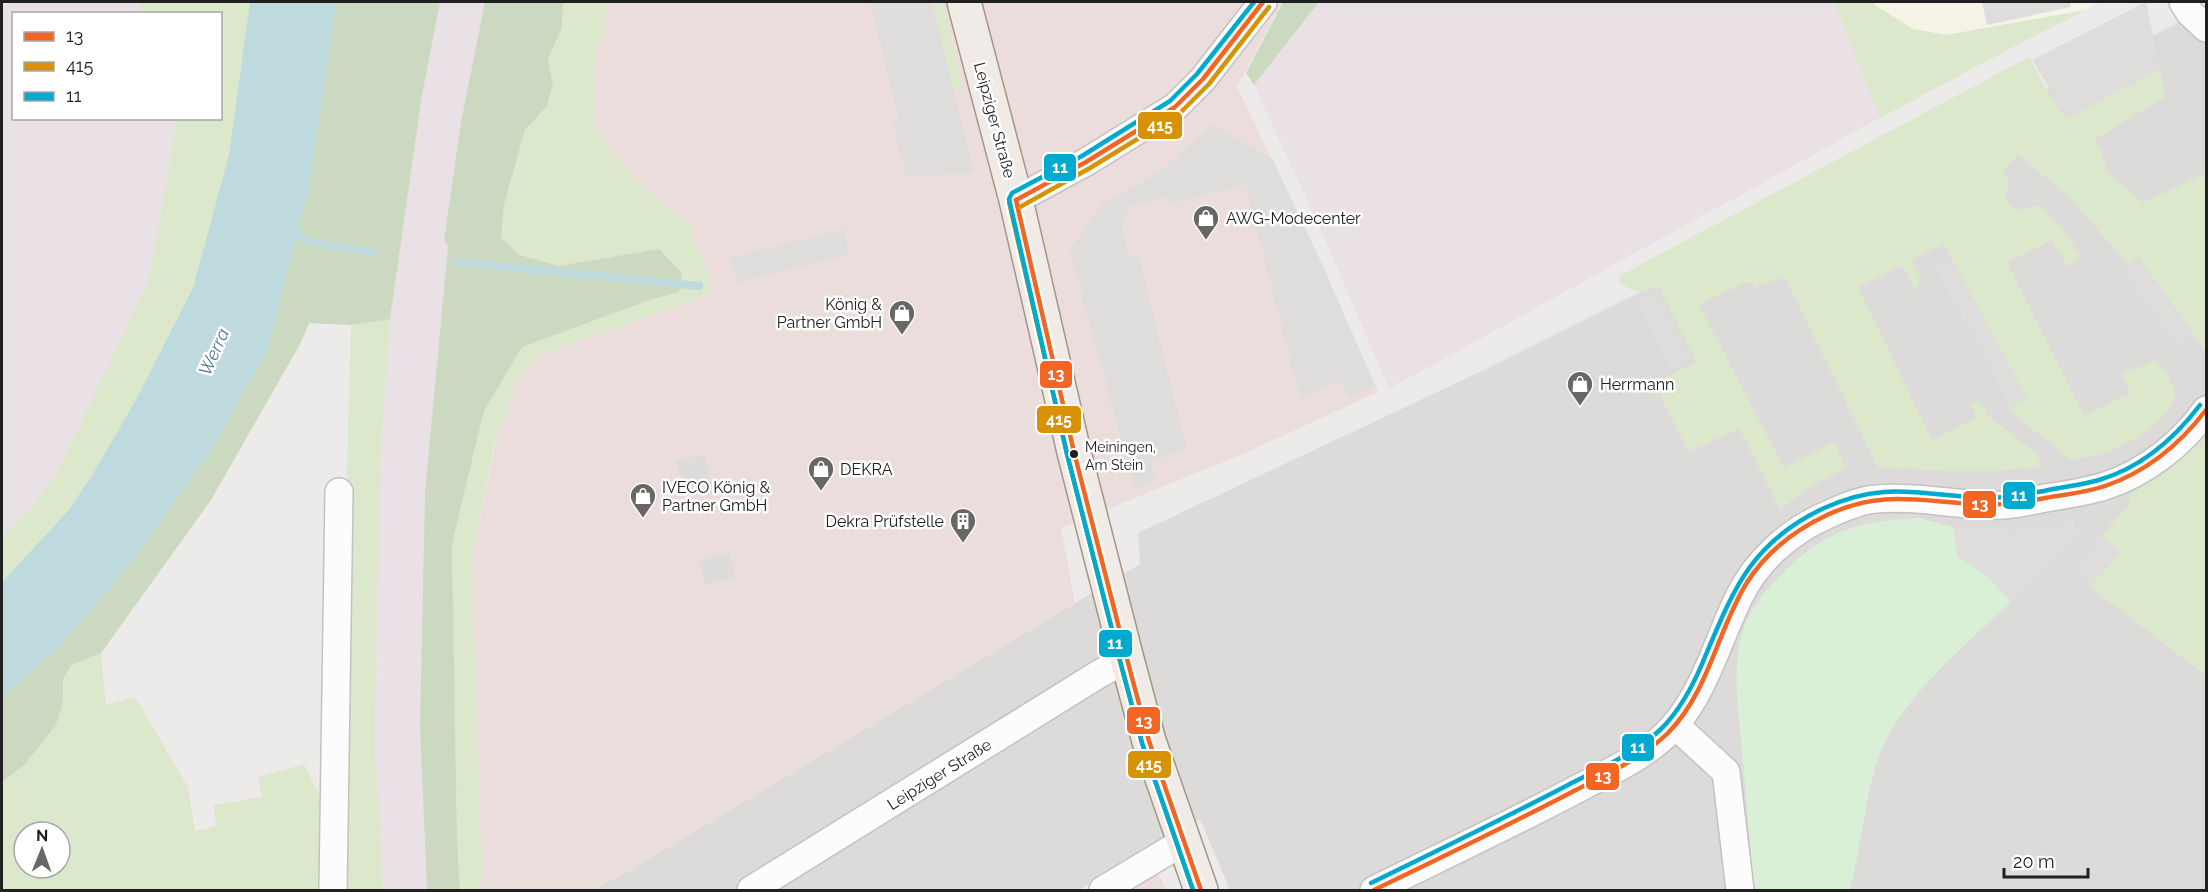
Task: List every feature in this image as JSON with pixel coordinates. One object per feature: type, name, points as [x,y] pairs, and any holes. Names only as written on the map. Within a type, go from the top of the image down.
[{"type":"main road","name":"Leipziger Straße","points":[[964,2],[1016,200],[1074,452],[1127,659],[1149,741],[1201,891]]},
{"type":"street","points":[[1016,200],[1086,162],[1175,107],[1203,79],[1263,2]]},
{"type":"street","points":[[2183,2],[2190,13],[2206,28]]},
{"type":"street","points":[[1374,891],[1551,803],[1634,759],[1655,745],[1675,725],[1696,693],[1714,657],[1739,596],[1753,573],[1768,555],[1802,528],[1843,508],[1874,499],[2004,505],[2105,486],[2132,475],[2166,453],[2195,426],[2206,410]]},
{"type":"street","points":[[333,891],[339,492]]},
{"type":"street","name":"Leipziger Straße","points":[[751,891],[1099,674],[1127,659]]},
{"type":"street","points":[[1675,725],[1726,772],[1740,891]]},
{"type":"street","points":[[1103,891],[1183,842]]},
{"type":"shaded area","points":[[2,2],[138,2],[143,12],[12,12],[12,120],[177,120],[149,280],[54,478],[25,514],[2,537]]},
{"type":"shaded area","points":[[440,2],[485,2],[461,122],[444,240],[448,246],[425,491],[420,727],[427,890],[383,890],[375,745],[380,465],[390,319],[422,95]]},
{"type":"shaded area","points":[[585,2],[1282,2],[1237,87],[1316,251],[1378,392],[1243,454],[1061,528],[1075,603],[625,873],[592,890],[482,890],[472,558]]},
{"type":"shaded area","points":[[870,2],[932,2],[974,172],[906,176],[893,123],[899,120]]},
{"type":"shaded area","points":[[1319,2],[1834,2],[1880,118],[1389,389],[1329,249],[1254,85]]},
{"type":"shaded area","points":[[1873,2],[2099,2],[2086,10],[1946,35],[1913,29],[1874,5]]},
{"type":"shaded area","points":[[1982,2],[2070,2],[2071,7],[1987,25]]},
{"type":"shaded area","points":[[2146,2],[2160,68],[2067,117],[2032,60]]},
{"type":"shaded area","points":[[2206,9],[2206,890],[1230,890],[1200,819],[1145,849],[1079,890],[592,890],[625,873],[1140,564],[1138,533],[1484,370]]},
{"type":"shaded area","points":[[1213,124],[1272,158],[1376,387],[1348,398],[1340,381],[1300,399],[1246,184],[1170,204],[1167,197],[1131,206],[1121,222],[1129,256],[1138,254],[1187,449],[1151,462],[1156,481],[1135,489],[1070,250],[1102,204],[1157,174]]},
{"type":"shaded area","points":[[844,229],[850,254],[737,283],[730,258]]},
{"type":"shaded area","points":[[1950,257],[2026,398],[2010,407],[1934,265]]},
{"type":"shaded area","points":[[2138,260],[2194,338],[2179,349],[2122,272]]},
{"type":"shaded area","points":[[1657,290],[1691,359],[1670,370],[1636,301]]},
{"type":"shaded area","points":[[2073,520],[2081,537],[2011,602],[1987,576],[1958,557],[1953,527],[2016,530]]},
{"type":"shaded area","points":[[2101,536],[2120,552],[2090,587],[2071,571]]},
{"type":"shaded area","points":[[1157,871],[1166,890],[1125,890]]},
{"type":"green space","points":[[138,2],[440,2],[422,95],[390,319],[380,465],[375,745],[383,890],[344,890],[347,465],[351,325],[309,323],[300,344],[211,500],[101,653],[106,705],[135,697],[188,787],[195,831],[216,826],[214,805],[262,797],[258,777],[304,764],[324,805],[325,890],[2,890],[2,537],[25,514],[54,478],[149,280],[177,120],[222,120],[222,12],[143,12]]},
{"type":"green space","points":[[336,2],[440,2],[422,95],[390,319],[351,325],[309,323],[300,344],[211,500],[101,653],[71,665],[63,679],[63,702],[56,725],[25,764],[2,782],[2,697],[57,649],[132,562],[210,452],[267,352],[310,182]]},
{"type":"green space","points":[[485,2],[563,2],[562,28],[548,59],[553,85],[547,106],[525,130],[504,205],[501,238],[520,255],[558,266],[659,249],[682,273],[679,292],[649,300],[522,347],[484,411],[452,544],[460,890],[427,890],[420,727],[425,491],[448,246],[444,240],[461,122]]},
{"type":"green space","points":[[563,2],[606,2],[605,30],[598,45],[593,78],[594,119],[613,155],[645,189],[692,228],[693,240],[707,270],[711,294],[538,356],[518,379],[494,444],[472,558],[482,890],[460,890],[452,544],[484,411],[522,347],[649,300],[679,292],[658,249],[558,266],[520,255],[501,238],[504,205],[525,130],[547,106],[553,85],[548,59],[562,28]]},
{"type":"green space","points":[[932,2],[942,2],[963,89],[954,92]]},
{"type":"green space","points":[[1283,2],[1319,2],[1254,85],[1246,73]]},
{"type":"green space","points":[[1834,2],[1873,2],[1913,29],[1946,35],[2086,10],[1880,118]]},
{"type":"green space","points":[[2029,57],[2046,89],[2066,119],[2160,69],[2165,97],[2094,140],[2109,173],[2143,203],[2206,173],[2206,352],[2139,258],[2129,265],[2070,198],[2018,154],[2003,171],[2008,184],[2004,197],[2015,211],[2038,205],[2061,227],[2080,255],[2068,267],[2052,240],[2007,263],[2084,415],[2131,393],[2121,375],[2153,361],[2165,371],[2176,397],[2164,415],[2140,435],[2118,447],[2071,460],[2007,409],[2027,399],[1944,244],[1911,260],[1921,280],[1915,291],[1903,265],[1858,287],[1932,440],[1977,417],[1970,403],[1981,402],[1989,417],[2037,454],[2042,467],[1993,471],[1947,471],[1878,467],[1784,276],[1755,288],[1752,282],[1744,283],[1699,305],[1784,468],[1834,442],[1846,468],[1806,489],[1780,510],[1739,428],[1689,452],[1654,384],[1696,362],[1658,286],[1635,291],[1620,283],[1619,276]]},
{"type":"green space","points":[[2206,436],[2206,676],[2090,587],[2120,552],[2101,536],[2130,504],[2130,494]]},
{"type":"green space","points":[[1920,518],[1953,527],[1958,557],[1987,576],[2011,602],[1952,657],[1913,699],[1884,744],[1871,783],[1850,890],[1754,890],[1737,690],[1739,645],[1749,616],[1772,584],[1794,562],[1826,539],[1859,526]]},
{"type":"water","name":"Werra","points":[[250,2],[336,2],[310,182],[267,352],[210,452],[132,562],[57,649],[2,697],[2,582],[68,511],[91,477],[137,398],[193,288],[229,155]]},
{"type":"pier","points":[[704,454],[711,482],[683,488],[676,461]]},
{"type":"pier","points":[[729,552],[735,578],[705,584],[699,559]]},
{"type":"waterway","points":[[291,227],[302,239],[324,245],[373,252]]},
{"type":"waterway","points":[[456,262],[699,286]]},
{"type":"transit line","name":"11","points":[[1193,890],[1142,743],[1120,661],[1067,454],[1009,199],[1012,193],[1082,156],[1170,101],[1197,74],[1254,2]]},
{"type":"transit line","name":"13","points":[[1016,200],[1086,162],[1175,107],[1203,79],[1263,2]]},
{"type":"transit line","name":"415","points":[[1020,207],[1090,168],[1180,113],[1209,84],[1269,7]]},
{"type":"transit line","name":"13","points":[[1016,200],[1074,452],[1127,659],[1149,741],[1201,890]]},
{"type":"transit line","name":"415","points":[[1009,202],[1067,454],[1120,661],[1142,743],[1193,890]]},
{"type":"transit line","name":"11","points":[[1371,883],[1604,767],[1650,739],[1668,722],[1688,694],[1727,606],[1749,568],[1763,551],[1798,522],[1822,509],[1865,494],[1904,491],[1995,498],[2099,480],[2128,468],[2155,451],[2200,405]]},
{"type":"transit line","name":"13","points":[[1374,890],[1610,773],[1634,759],[1668,733],[1682,717],[1693,699],[1736,602],[1754,572],[1782,543],[1815,521],[1846,507],[1864,502],[1899,499],[2000,504],[2098,488],[2134,473],[2161,456],[2206,410]]},
{"type":"place","name":"AWG-Modecenter","points":[[1206,241]]},
{"type":"place","name":"König & Partner GmbH","points":[[902,336]]},
{"type":"place","name":"Herrmann","points":[[1580,407]]},
{"type":"place","name":"Meiningen, Am Stein","points":[[1074,454]]},
{"type":"place","name":"DEKRA","points":[[821,492]]},
{"type":"place","name":"IVECO König & Partner GmbH","points":[[643,519]]},
{"type":"place","name":"Dekra Prüfstelle","points":[[963,544]]}]
